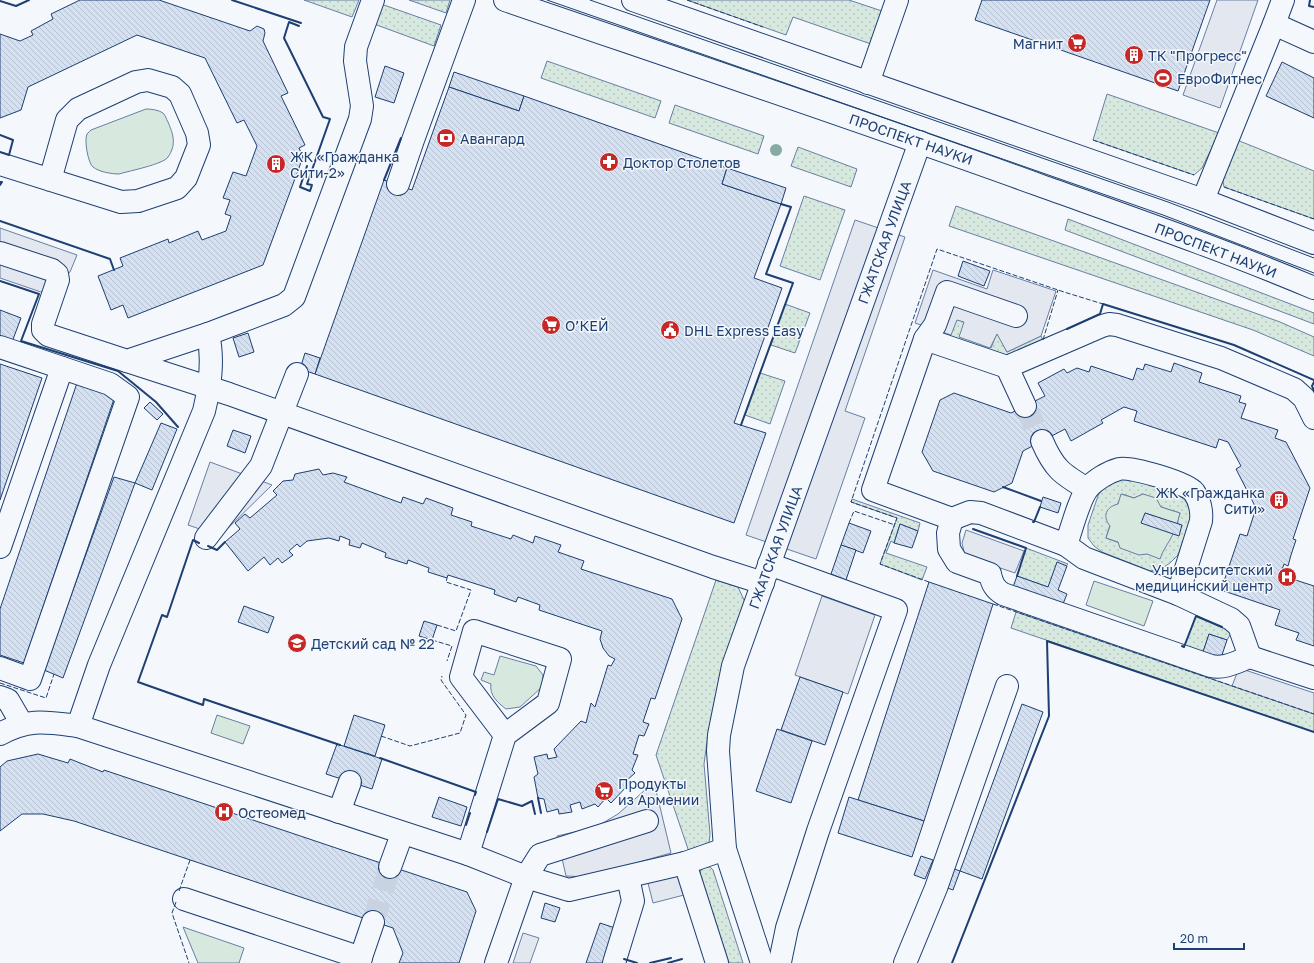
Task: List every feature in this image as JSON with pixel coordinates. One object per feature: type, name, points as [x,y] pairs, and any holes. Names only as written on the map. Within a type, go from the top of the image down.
[{"type":"main road","points":[[127,361],[208,334],[284,306],[294,297],[360,119],[362,106],[355,61],[356,47],[373,0]]},
{"type":"main road","points":[[398,184],[464,0]]},
{"type":"main road","name":"ПРОСПЕКТ НАУКИ","points":[[505,0],[920,142],[1188,238],[1314,288]]},
{"type":"main road","points":[[633,0],[1202,200],[1314,243]]},
{"type":"main road","points":[[868,83],[897,0]]},
{"type":"main road","points":[[1202,200],[1283,0]]},
{"type":"main road","points":[[1274,24],[1314,42]]},
{"type":"main road","points":[[0,164],[50,180],[121,202],[138,201],[177,188],[186,178],[199,145],[197,133],[180,94],[172,87],[148,80],[136,82],[78,109],[67,120],[50,180]]},
{"type":"main road","name":"ГЖАТСКАЯ УЛИЦА","points":[[776,963],[724,849],[718,751],[719,735],[733,666],[920,142]]},
{"type":"main road","points":[[0,253],[52,270],[58,274],[58,280],[43,324],[43,330],[48,335],[283,413],[705,564],[766,574],[896,610],[818,831],[776,963]]},
{"type":"main road","points":[[1016,316],[947,292],[935,325],[925,339],[873,490],[952,519],[970,512],[981,513],[1066,545],[1084,558],[1178,594],[1231,619],[1239,626],[1250,657]]},
{"type":"main road","points":[[925,339],[1007,367],[1102,326],[1109,324],[1117,325],[1221,358],[1294,389],[1304,398],[1314,418]]},
{"type":"main road","points":[[78,726],[99,665],[204,411],[210,388],[212,363],[208,334]]},
{"type":"main road","points":[[0,347],[110,384],[128,397],[30,679],[0,668]]},
{"type":"main road","points":[[1007,367],[1025,406]]},
{"type":"main road","points":[[0,547],[62,368]]},
{"type":"main road","points":[[206,538],[261,466],[297,374]]},
{"type":"main road","points":[[1042,441],[1053,463],[1064,475],[1087,489]]},
{"type":"main road","points":[[1066,545],[1081,501],[1087,489],[1100,478],[1119,469],[1130,469],[1154,475],[1184,486],[1193,491],[1202,511],[1201,521],[1178,594]]},
{"type":"main road","points":[[952,519],[948,533],[949,549],[957,562],[990,574],[996,589],[1004,594],[1211,666],[1220,668],[1229,666],[1250,657],[1314,678]]},
{"type":"main road","points":[[468,854],[505,735],[548,703],[560,659],[474,631],[453,670],[461,676],[505,735]]},
{"type":"main road","points":[[905,963],[936,888],[1007,686]]},
{"type":"main road","points":[[0,697],[8,700],[22,724]]},
{"type":"main road","points":[[0,734],[22,724],[42,722],[78,726],[402,834],[468,854],[526,877],[569,890],[685,863],[724,849]]},
{"type":"main road","points":[[339,812],[350,782]]},
{"type":"main road","points":[[496,963],[526,877],[540,855],[647,821]]},
{"type":"main road","points":[[390,866],[402,834]]},
{"type":"main road","points":[[685,863],[717,963]]},
{"type":"main road","points":[[614,963],[633,901],[628,877]]},
{"type":"main road","points":[[184,899],[360,960],[373,922]]},
{"type":"shaded area","points":[[304,0],[359,0],[352,17]]},
{"type":"shaded area","points":[[409,0],[450,0],[446,13]]},
{"type":"shaded area","points":[[687,0],[849,0],[882,11],[871,44],[793,17],[786,35]]},
{"type":"shaded area","points":[[1217,0],[1258,0],[1220,108],[1183,95]]},
{"type":"shaded area","points":[[381,4],[441,25],[434,46],[374,24]]},
{"type":"shaded area","points":[[547,61],[661,101],[655,118],[541,78]]},
{"type":"shaded area","points":[[1107,94],[1219,133],[1202,168],[1194,175],[1093,140]]},
{"type":"shaded area","points":[[675,105],[764,136],[758,154],[669,123]]},
{"type":"shaded area","points":[[146,109],[155,110],[165,115],[173,135],[172,148],[168,157],[165,160],[153,165],[119,174],[109,173],[93,167],[87,151],[87,134],[91,130]]},
{"type":"shaded area","points":[[1237,140],[1314,171],[1314,219],[1224,187],[1222,176]]},
{"type":"shaded area","points":[[798,147],[857,169],[851,187],[791,166]]},
{"type":"shaded area","points":[[804,196],[845,210],[820,280],[780,266]]},
{"type":"shaded area","points":[[956,206],[1280,322],[1314,337],[1314,356],[1253,330],[949,226]]},
{"type":"shaded area","points":[[1068,219],[1314,313],[1314,324],[1065,230]]},
{"type":"shaded area","points":[[855,220],[905,237],[845,411],[865,418],[816,559],[746,535]]},
{"type":"shaded area","points":[[0,228],[77,255],[70,272],[41,292],[0,278]]},
{"type":"shaded area","points":[[933,270],[987,289],[993,270],[1056,291],[1041,336],[1007,352],[997,334],[990,348],[959,337],[964,322],[957,320],[951,335],[915,323]]},
{"type":"shaded area","points":[[785,304],[810,313],[795,353],[771,345]]},
{"type":"shaded area","points":[[957,319],[964,322],[991,348],[997,333],[1007,352],[1041,336],[1043,340],[1009,356],[948,340]]},
{"type":"shaded area","points":[[760,373],[785,381],[770,424],[745,415]]},
{"type":"shaded area","points":[[210,462],[272,485],[220,536],[188,525]]},
{"type":"shaded area","points":[[1121,479],[1127,479],[1157,487],[1183,498],[1192,508],[1192,516],[1178,555],[1161,569],[1150,571],[1102,552],[1094,546],[1088,538],[1088,525],[1100,490]],"holes":[[[1122,494],[1134,498],[1143,494],[1161,507],[1180,513],[1177,523],[1145,513],[1160,558],[1106,538],[1113,506],[1118,504]]]},
{"type":"shaded area","points":[[1121,494],[1134,498],[1143,494],[1156,498],[1161,507],[1180,513],[1177,524],[1145,513],[1173,534],[1160,559],[1147,554],[1139,555],[1120,548],[1118,542],[1106,538],[1110,526],[1106,519],[1106,512],[1114,505],[1118,504]]},
{"type":"shaded area","points":[[852,499],[920,523],[918,531],[900,524],[894,543],[891,541],[886,553],[927,567],[922,580],[880,564],[897,518],[851,502]]},
{"type":"shaded area","points":[[966,530],[1024,551],[1015,573],[965,556],[962,543]]},
{"type":"shaded area","points":[[1026,548],[1068,564],[1048,587],[1017,576]]},
{"type":"shaded area","points":[[716,580],[738,587],[745,602],[722,673],[707,742],[704,764],[710,834],[709,843],[689,852],[656,755]]},
{"type":"shaded area","points":[[1094,581],[1153,601],[1144,626],[1086,605]]},
{"type":"shaded area","points":[[822,596],[875,615],[848,694],[795,675]]},
{"type":"shaded area","points":[[1016,612],[1314,714],[1314,732],[1011,628]]},
{"type":"shaded area","points":[[1196,616],[1232,632],[1227,640],[1209,634],[1203,652],[1184,647]]},
{"type":"shaded area","points":[[500,656],[536,666],[543,675],[542,687],[520,707],[506,709],[497,701],[491,692],[491,684],[481,680],[484,672],[494,675]]},
{"type":"shaded area","points":[[1239,668],[1314,693],[1314,714],[1232,686]]},
{"type":"shaded area","points":[[217,715],[250,726],[243,744],[211,733]]},
{"type":"shaded area","points":[[654,782],[671,853],[586,877],[566,876],[557,836],[596,827],[618,814]]},
{"type":"shaded area","points":[[710,867],[713,870],[743,963],[729,963],[702,885],[700,872],[702,868]]},
{"type":"shaded area","points":[[678,875],[684,895],[653,903],[648,883]]},
{"type":"shaded area","points":[[183,927],[244,948],[239,963],[198,963]]},
{"type":"shaded area","points":[[523,933],[539,938],[530,963],[513,963]]},
{"type":"building","name":"ЖК «Гражданка Сити-2»","points":[[80,0],[159,0],[250,31],[257,26],[264,29],[265,33],[263,41],[288,93],[281,96],[305,145],[299,148],[303,157],[263,265],[128,318],[123,305],[111,310],[98,276],[123,266],[120,258],[168,239],[169,243],[198,231],[202,240],[226,231],[231,216],[225,214],[230,200],[223,198],[233,172],[246,176],[257,146],[244,120],[237,123],[205,58],[137,35],[28,87],[21,110],[0,118],[0,34],[20,41],[33,35],[31,31],[53,19],[51,14]]},
{"type":"building","name":"ТК \"Прогресс\"","points":[[982,0],[1210,0],[1178,91],[975,20]]},
{"type":"building","points":[[1282,62],[1314,78],[1314,118],[1266,96]]},
{"type":"building","points":[[385,66],[404,73],[394,103],[375,97]]},
{"type":"building","points":[[454,72],[524,96],[519,111],[449,87]]},
{"type":"building","name":"О’КЕЙ","points":[[449,87],[519,111],[524,96],[727,168],[722,184],[781,204],[754,278],[782,288],[734,423],[766,433],[734,523],[315,374],[384,180],[412,190]]},
{"type":"building","points":[[727,168],[786,188],[781,204],[722,184]]},
{"type":"building","points":[[963,261],[990,271],[984,286],[958,276]]},
{"type":"building","points":[[0,310],[21,318],[12,342],[0,337]]},
{"type":"building","points":[[248,333],[254,352],[239,357],[233,338]]},
{"type":"building","points":[[305,353],[320,358],[315,374],[300,369]]},
{"type":"building","name":"ЖК «Гражданка Сити»","points":[[1174,363],[1202,373],[1199,382],[1241,396],[1239,402],[1246,404],[1241,418],[1278,430],[1275,438],[1286,442],[1310,488],[1293,539],[1296,540],[1288,566],[1284,564],[1280,575],[1314,586],[1314,646],[1296,640],[1299,633],[1275,625],[1280,610],[1221,590],[1240,534],[1247,536],[1256,508],[1236,469],[1241,466],[1228,442],[1219,439],[1216,448],[1134,421],[1137,411],[1124,407],[1101,420],[1103,423],[1071,441],[1065,429],[1023,451],[1012,483],[994,492],[933,471],[922,452],[940,400],[954,393],[1011,413],[1045,396],[1038,383],[1064,369],[1067,373],[1077,368],[1089,372],[1091,366],[1133,380],[1137,368],[1143,370],[1145,364],[1171,372]]},
{"type":"building","points":[[0,364],[42,378],[0,500]]},
{"type":"building","points":[[77,383],[115,396],[24,663],[0,655],[0,609]]},
{"type":"building","points":[[150,402],[163,414],[157,420],[144,408]]},
{"type":"building","points":[[161,423],[177,429],[152,490],[135,483]]},
{"type":"building","points":[[233,430],[251,436],[245,453],[227,446]]},
{"type":"building","points":[[319,469],[323,475],[333,473],[347,477],[344,482],[401,503],[403,497],[423,504],[426,498],[453,508],[451,515],[472,522],[471,526],[511,539],[513,535],[533,543],[535,536],[561,545],[558,552],[584,561],[581,569],[672,599],[682,619],[655,699],[651,698],[643,722],[649,724],[644,736],[639,735],[633,754],[638,755],[632,770],[635,773],[626,781],[629,784],[611,803],[606,798],[598,807],[595,804],[582,809],[580,802],[570,805],[572,812],[559,814],[558,809],[547,812],[544,799],[538,798],[534,777],[538,774],[534,757],[547,754],[548,759],[557,757],[554,749],[581,721],[586,723],[591,703],[595,707],[608,665],[611,666],[615,659],[609,656],[603,648],[600,639],[602,631],[539,610],[540,605],[518,597],[516,602],[494,594],[495,590],[448,575],[447,578],[428,572],[429,568],[408,560],[407,564],[385,557],[386,553],[362,543],[360,548],[349,545],[350,540],[340,536],[339,541],[329,538],[307,541],[300,547],[297,544],[289,551],[293,555],[282,563],[278,558],[270,565],[264,557],[248,571],[225,542],[240,529],[235,523],[245,514],[250,518],[277,495],[273,491],[283,481],[293,480],[295,474]]},
{"type":"building","points":[[114,477],[135,483],[63,678],[44,670]]},
{"type":"building","points":[[1043,497],[1061,503],[1058,513],[1040,507]]},
{"type":"building","points":[[1145,513],[1182,525],[1179,536],[1141,523]]},
{"type":"building","points":[[849,523],[871,531],[863,553],[841,545]]},
{"type":"building","points":[[900,524],[918,531],[912,548],[894,543]]},
{"type":"building","points":[[841,545],[856,550],[846,580],[831,574]]},
{"type":"building","points":[[1057,562],[1067,566],[1058,590],[1067,594],[1063,604],[1013,587],[1017,576],[1048,587]]},
{"type":"building","points":[[929,582],[993,604],[924,821],[858,800]]},
{"type":"building","points":[[244,606],[274,617],[268,633],[238,622]]},
{"type":"building","points":[[424,621],[437,625],[432,640],[419,636]]},
{"type":"building","points":[[1209,634],[1227,640],[1221,658],[1203,652]]},
{"type":"building","points":[[800,677],[843,692],[825,745],[781,730]]},
{"type":"building","points":[[1022,704],[1043,712],[982,879],[960,871]]},
{"type":"building","points":[[354,715],[385,725],[375,756],[344,746]]},
{"type":"building","points":[[777,729],[812,741],[791,803],[756,791]]},
{"type":"building","points":[[337,744],[382,759],[372,789],[326,774]]},
{"type":"building","points":[[38,754],[68,763],[70,759],[103,772],[104,770],[467,892],[476,911],[459,963],[399,963],[403,953],[393,928],[74,821],[43,814],[22,814],[0,831],[0,767],[7,761]]},
{"type":"building","points":[[439,797],[467,807],[461,826],[432,817]]},
{"type":"building","points":[[849,797],[924,821],[912,857],[838,833]]},
{"type":"building","points":[[921,856],[933,860],[925,879],[914,875]]},
{"type":"building","points":[[949,867],[960,871],[953,890],[942,886]]},
{"type":"building","points":[[545,903],[560,908],[555,922],[541,918]]},
{"type":"building","points":[[600,923],[618,929],[607,963],[586,963]]},
{"type":"tunnel","points":[[1025,406],[1042,441]]},
{"type":"tunnel","points":[[373,922],[390,867]]},
{"type":"tram line","points":[[547,0],[1163,215],[1314,273]]},
{"type":"tram line","points":[[590,0],[1168,202],[1314,258]]},
{"type":"fence","points":[[687,0],[763,27]]},
{"type":"fence","points":[[1093,140],[1194,175]]},
{"type":"fence","points":[[1224,187],[1314,219]]},
{"type":"fence","points":[[929,582],[880,564],[897,518],[851,502],[937,249],[1103,304]]},
{"type":"fence","points":[[1043,340],[1058,290]]},
{"type":"fence","points":[[849,523],[854,511],[895,525]]},
{"type":"fence","points":[[437,625],[456,631],[471,590],[446,582],[447,578]]},
{"type":"fence","points":[[993,604],[1314,714]]},
{"type":"fence","points":[[432,640],[452,646],[447,661]]},
{"type":"fence","points":[[0,683],[46,698],[54,674]]},
{"type":"fence","points":[[381,736],[410,746],[460,733],[466,715],[441,680],[442,676]]},
{"type":"fence","points":[[179,891],[190,860]]},
{"type":"fence","points":[[176,902],[172,913],[189,963]]},
{"type":"wall","points":[[0,1],[16,6],[29,0]]},
{"type":"wall","points":[[232,0],[301,23]]},
{"type":"wall","points":[[1310,0],[1309,6],[1314,7]]},
{"type":"wall","points":[[299,26],[289,22],[284,38],[323,117],[330,119],[307,184],[312,185],[310,191],[300,187],[307,166]]},
{"type":"wall","points":[[0,135],[13,140],[9,155],[0,152]]},
{"type":"wall","points":[[384,180],[401,138]]},
{"type":"wall","points":[[0,182],[2,182],[0,185]]},
{"type":"wall","points":[[741,425],[793,283],[766,274],[791,207],[781,204]]},
{"type":"wall","points":[[0,221],[110,259],[114,270]]},
{"type":"wall","points":[[0,281],[39,294],[21,341],[118,371],[156,402],[178,427]]},
{"type":"wall","points":[[1067,329],[1100,314],[1103,304],[1234,345],[1314,380]]},
{"type":"wall","points":[[1314,382],[1312,386],[1314,391]]},
{"type":"wall","points":[[1003,487],[1041,501]]},
{"type":"wall","points":[[1033,522],[1040,507]]},
{"type":"wall","points":[[973,529],[1026,548],[1017,576]]},
{"type":"wall","points":[[199,543],[193,540],[167,617],[162,615],[138,682],[203,705],[204,699],[340,745]]},
{"type":"wall","points":[[208,546],[217,550],[225,542]]},
{"type":"wall","points":[[1182,646],[1184,647],[1196,616],[1222,627]]},
{"type":"wall","points":[[952,963],[1049,716],[1047,641],[1314,732]]},
{"type":"wall","points":[[380,758],[476,792],[475,795]]},
{"type":"wall","points":[[538,798],[541,813]]},
{"type":"wall","points":[[487,832],[498,799],[522,806],[532,801],[535,814]]},
{"type":"wall","points":[[466,825],[470,813]]},
{"type":"wall","points":[[650,963],[671,958]]},
{"type":"wall","points":[[624,959],[637,963]]},
{"type":"wall","points":[[668,963],[682,959]]},
{"type":"place","name":"Магнит","points":[[1077,43]]},
{"type":"place","name":"ТК \"Прогресс\"","points":[[1134,55]]},
{"type":"place","name":"ЕвроФитнес","points":[[1163,78]]},
{"type":"place","name":"Авангард","points":[[446,138]]},
{"type":"place","name":"Доктор Столетов","points":[[609,162]]},
{"type":"place","name":"ЖК «Гражданка Сити-2»","points":[[276,164]]},
{"type":"place","name":"О’КЕЙ","points":[[551,325]]},
{"type":"place","name":"DHL Express Easy","points":[[670,330]]},
{"type":"place","name":"ЖК «Гражданка Сити»","points":[[1279,500]]},
{"type":"place","name":"Университетский медицинский центр","points":[[1287,577]]},
{"type":"place","name":"Детский сад № 22","points":[[297,643]]},
{"type":"place","name":"Продукты из Армении","points":[[604,791]]},
{"type":"place","name":"Остеомед","points":[[224,812]]}]
